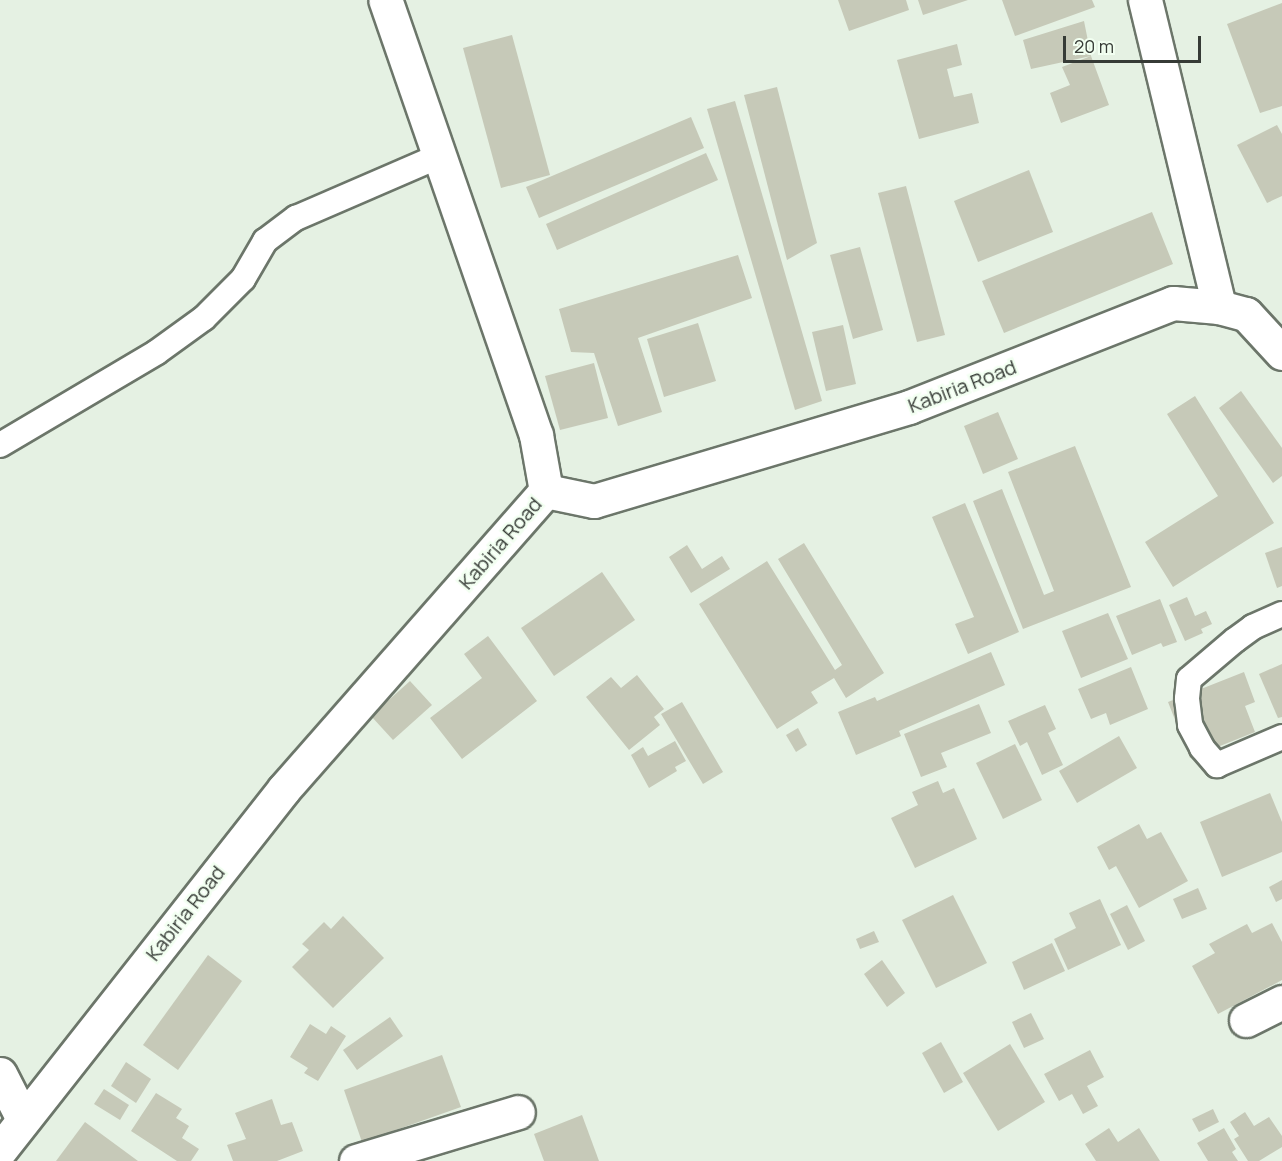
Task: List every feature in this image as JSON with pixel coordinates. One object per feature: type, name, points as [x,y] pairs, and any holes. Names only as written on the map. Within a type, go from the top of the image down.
[{"type":"street","points":[[385,0],[536,435],[546,491]]},
{"type":"street","points":[[1145,0],[1220,307]]},
{"type":"street","name":"Kabiria Road","points":[[0,1150],[284,789],[546,491],[594,501],[909,407],[1173,303],[1220,307],[1246,314],[1282,353]]},
{"type":"street","points":[[1246,1020],[1282,1002]]},
{"type":"street","points":[[0,1074],[23,1119]]},
{"type":"street","points":[[356,1161],[518,1112]]},
{"type":"lane","points":[[0,446],[157,352],[204,318],[243,279],[265,241],[296,218],[439,156]]},
{"type":"lane","points":[[1282,614],[1253,627],[1234,640],[1189,679],[1187,699],[1190,725],[1202,748],[1217,765],[1282,737]]},
{"type":"building","points":[[838,0],[906,0],[909,10],[849,31]]},
{"type":"building","points":[[918,0],[968,0],[923,15]]},
{"type":"building","points":[[1002,0],[1092,0],[1095,7],[1015,36]]},
{"type":"building","points":[[1282,3],[1282,106],[1260,113],[1227,24]]},
{"type":"building","points":[[1084,21],[1091,56],[1031,69],[1023,40]]},
{"type":"building","points":[[512,35],[550,175],[501,188],[463,48]]},
{"type":"building","points":[[957,44],[962,65],[947,69],[954,97],[972,93],[979,123],[919,139],[897,60]]},
{"type":"building","points":[[1091,56],[1109,105],[1061,123],[1050,93],[1070,85],[1062,67]]},
{"type":"building","points":[[777,87],[817,243],[787,260],[744,95]]},
{"type":"building","points":[[735,101],[822,401],[795,410],[707,109]]},
{"type":"building","points":[[691,117],[704,148],[539,218],[526,187]]},
{"type":"building","points":[[1277,125],[1282,134],[1282,196],[1267,203],[1237,145]]},
{"type":"building","points":[[706,153],[718,180],[557,250],[546,224]]},
{"type":"building","points":[[1029,170],[1053,232],[978,262],[954,201]]},
{"type":"building","points":[[906,186],[945,335],[917,342],[878,193]]},
{"type":"building","points":[[1152,212],[1173,264],[1004,333],[982,281]]},
{"type":"building","points":[[860,247],[883,330],[853,339],[830,255]]},
{"type":"building","points":[[738,255],[752,298],[638,338],[662,412],[618,426],[594,353],[571,352],[559,309]]},
{"type":"building","points":[[698,323],[716,381],[664,397],[647,339]]},
{"type":"building","points":[[843,325],[856,384],[826,391],[812,332]]},
{"type":"building","points":[[594,363],[608,418],[560,430],[545,376]]},
{"type":"building","points":[[1241,391],[1282,448],[1282,476],[1273,483],[1219,408]]},
{"type":"building","points":[[1195,396],[1274,523],[1173,587],[1145,542],[1218,496],[1167,414]]},
{"type":"building","points":[[998,412],[1018,459],[983,474],[964,426]]},
{"type":"building","points":[[1075,446],[1131,587],[1023,629],[973,501],[1002,489],[1044,595],[1054,591],[1008,472]]},
{"type":"building","points":[[965,503],[1019,632],[968,654],[955,624],[974,617],[932,517]]},
{"type":"building","points":[[804,543],[884,673],[846,698],[834,678],[811,692],[818,703],[777,729],[699,604],[767,561],[835,670],[842,665],[778,559]]},
{"type":"building","points":[[687,545],[702,569],[722,556],[730,569],[691,593],[669,557]]},
{"type":"building","points":[[1282,547],[1282,586],[1277,588],[1265,553]]},
{"type":"building","points":[[602,572],[635,620],[554,676],[521,628]]},
{"type":"building","points":[[1187,597],[1195,616],[1206,611],[1212,624],[1201,629],[1203,633],[1185,641],[1169,605]]},
{"type":"building","points":[[1160,599],[1177,642],[1163,647],[1161,643],[1132,655],[1116,616]]},
{"type":"building","points":[[1108,613],[1128,659],[1081,678],[1062,631]]},
{"type":"building","points":[[488,636],[537,701],[462,759],[430,718],[482,678],[464,654]]},
{"type":"building","points":[[991,652],[1005,685],[899,731],[901,736],[856,755],[838,712],[875,697],[877,701]]},
{"type":"building","points":[[1282,664],[1282,717],[1278,718],[1259,674]]},
{"type":"building","points":[[1131,667],[1148,709],[1110,725],[1106,713],[1091,719],[1078,689]]},
{"type":"building","points":[[1244,672],[1255,702],[1245,706],[1255,732],[1190,758],[1168,702]]},
{"type":"building","points":[[637,675],[664,709],[654,717],[660,725],[629,750],[586,697],[611,677],[621,688]]},
{"type":"building","points":[[410,681],[432,705],[393,740],[371,716]]},
{"type":"building","points":[[682,702],[723,772],[703,784],[661,714]]},
{"type":"building","points":[[979,704],[991,733],[941,753],[947,767],[921,777],[904,734]]},
{"type":"building","points":[[1045,705],[1056,729],[1048,733],[1063,765],[1042,775],[1027,742],[1020,746],[1008,721]]},
{"type":"building","points":[[798,728],[807,745],[796,752],[786,735]]},
{"type":"building","points":[[1119,736],[1137,768],[1077,803],[1059,771]]},
{"type":"building","points":[[675,741],[686,761],[675,767],[677,771],[649,788],[631,755],[643,747],[648,756]]},
{"type":"building","points":[[1015,744],[1042,800],[1003,819],[976,763]]},
{"type":"building","points":[[938,781],[943,793],[954,788],[977,839],[915,868],[891,818],[918,805],[912,792]]},
{"type":"building","points":[[1270,793],[1282,822],[1282,852],[1222,877],[1200,822]]},
{"type":"building","points":[[1139,824],[1147,839],[1161,832],[1188,881],[1139,908],[1116,866],[1109,870],[1097,847]]},
{"type":"building","points":[[1282,880],[1282,899],[1276,902],[1269,887]]},
{"type":"building","points":[[1198,888],[1207,909],[1182,919],[1173,899]]},
{"type":"building","points":[[953,895],[987,963],[936,988],[902,920]]},
{"type":"building","points":[[1100,899],[1121,945],[1068,970],[1054,939],[1076,928],[1069,913]]},
{"type":"building","points":[[1127,905],[1145,941],[1128,950],[1110,914]]},
{"type":"building","points":[[343,916],[384,958],[333,1008],[292,967],[309,950],[302,944],[324,922],[331,929]]},
{"type":"building","points":[[1272,923],[1282,942],[1282,980],[1218,1014],[1192,966],[1215,953],[1209,944],[1247,924],[1252,933]]},
{"type":"building","points":[[874,931],[879,942],[860,949],[856,939]]},
{"type":"building","points":[[1052,943],[1065,971],[1024,990],[1012,962]]},
{"type":"building","points":[[208,955],[242,981],[178,1070],[143,1045]]},
{"type":"building","points":[[882,960],[905,993],[887,1007],[864,974]]},
{"type":"building","points":[[1031,1013],[1044,1039],[1024,1048],[1012,1022]]},
{"type":"building","points":[[390,1017],[403,1036],[357,1070],[343,1050]]},
{"type":"building","points":[[310,1024],[326,1034],[331,1026],[346,1036],[318,1081],[304,1073],[308,1068],[290,1057]]},
{"type":"building","points":[[941,1042],[963,1082],[944,1093],[922,1053]]},
{"type":"building","points":[[1010,1044],[1045,1102],[998,1131],[963,1073]]},
{"type":"building","points":[[1090,1050],[1104,1077],[1087,1086],[1098,1106],[1083,1114],[1072,1094],[1059,1101],[1044,1074]]},
{"type":"building","points":[[442,1055],[461,1107],[362,1142],[344,1090]]},
{"type":"building","points":[[126,1062],[151,1079],[136,1103],[111,1086]]},
{"type":"building","points":[[104,1089],[129,1105],[120,1120],[94,1104]]},
{"type":"building","points":[[156,1093],[182,1109],[176,1118],[189,1126],[182,1138],[199,1149],[191,1161],[177,1161],[131,1131]]},
{"type":"building","points":[[272,1099],[281,1125],[292,1122],[303,1151],[277,1161],[233,1161],[227,1145],[246,1139],[235,1113]]},
{"type":"building","points":[[1213,1109],[1219,1122],[1199,1132],[1192,1119]]},
{"type":"building","points":[[1245,1112],[1254,1126],[1269,1117],[1282,1136],[1282,1147],[1259,1161],[1248,1161],[1234,1139],[1239,1136],[1230,1122]]},
{"type":"building","points":[[582,1115],[599,1161],[544,1161],[534,1134]]},
{"type":"building","points":[[85,1122],[138,1161],[56,1161]]},
{"type":"building","points":[[1109,1128],[1118,1142],[1139,1128],[1160,1161],[1096,1161],[1085,1144]]},
{"type":"building","points":[[1224,1128],[1236,1149],[1232,1152],[1238,1161],[1208,1161],[1197,1143]]}]
